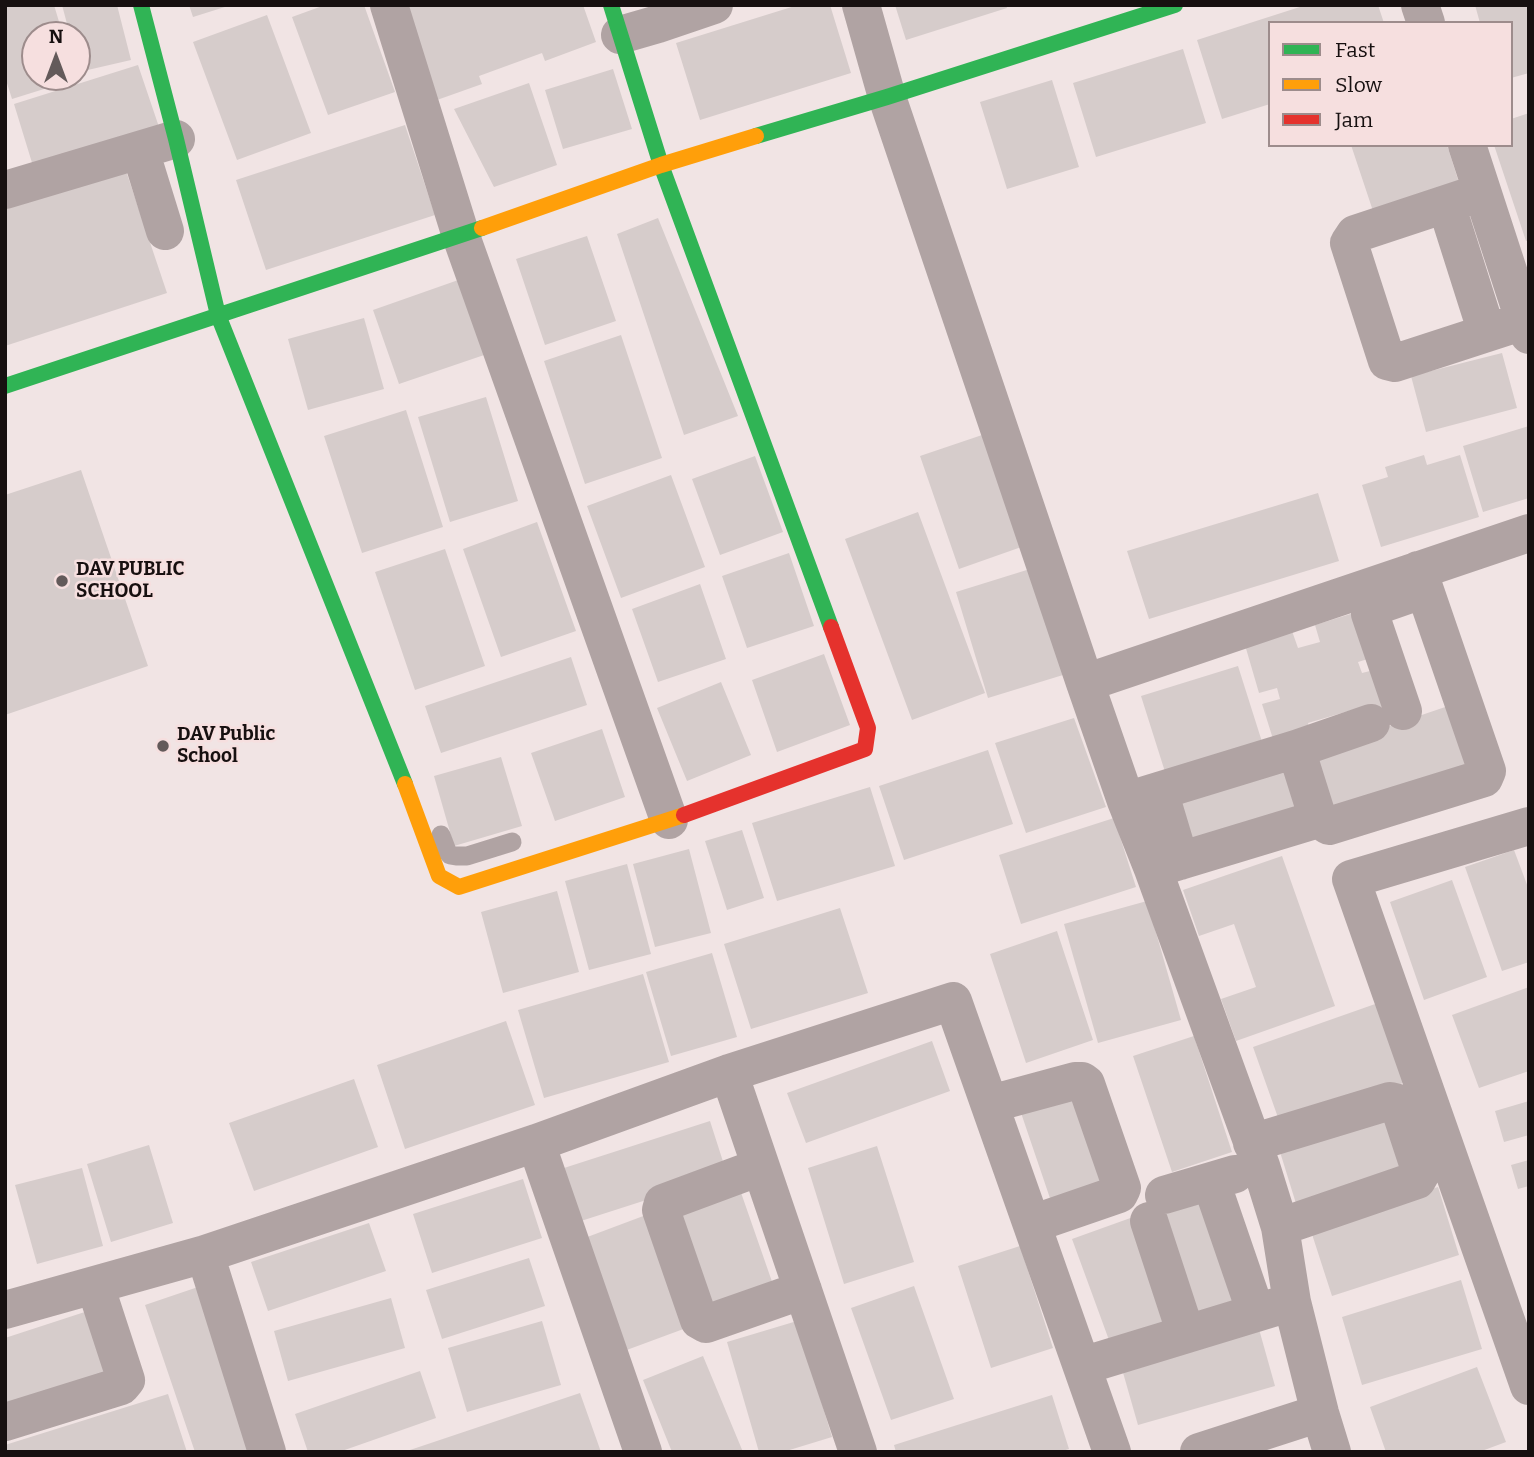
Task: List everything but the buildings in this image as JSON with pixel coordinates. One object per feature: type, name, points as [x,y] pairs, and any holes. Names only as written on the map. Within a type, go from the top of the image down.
[{"type":"street","points":[[141,5],[218,315],[439,876],[459,887],[669,820],[865,749],[868,729],[662,164],[615,20],[658,24],[714,5]]},
{"type":"street","points":[[389,5],[461,236],[669,820]]},
{"type":"street","points":[[860,5],[887,97],[1085,683],[1142,796],[1288,1225],[1292,1302],[1332,1452]]},
{"type":"street","points":[[5,386],[461,236],[662,164],[887,97],[1150,9]]},
{"type":"street","points":[[5,190],[176,139]]},
{"type":"street","points":[[1467,147],[1482,192],[1527,328],[1487,333],[1395,363],[1387,361],[1349,243],[1355,234],[1482,192]]},
{"type":"street","points":[[140,150],[165,230]]},
{"type":"street","points":[[1446,204],[1487,333]]},
{"type":"street","points":[[1142,796],[1296,749],[1387,717],[1370,614],[1373,607],[1421,580],[1529,533]]},
{"type":"street","points":[[1085,683],[1421,580]]},
{"type":"street","points":[[1296,749],[1318,819],[1329,826],[1484,778],[1487,771],[1421,580]]},
{"type":"street","points":[[1166,865],[1318,819]]},
{"type":"street","points":[[1529,826],[1351,879],[1421,1127],[1529,1386]]},
{"type":"street","points":[[18,1316],[88,1296],[536,1143],[729,1073],[953,1000],[1000,1101],[1092,1363],[1112,1452]]},
{"type":"street","points":[[729,1073],[858,1452]]},
{"type":"street","points":[[1000,1101],[1075,1081],[1086,1084],[1122,1188],[1119,1194],[1044,1228]]},
{"type":"street","points":[[1186,1334],[1156,1208],[1211,1182],[1260,1149],[1390,1101],[1398,1103],[1421,1127],[1421,1173],[1417,1180],[1288,1225]]},
{"type":"street","points":[[536,1143],[643,1452]]},
{"type":"street","points":[[760,1167],[663,1203],[662,1210],[694,1308],[699,1320],[706,1324],[803,1290]]},
{"type":"street","points":[[1211,1182],[1256,1313]]},
{"type":"street","points":[[1044,1228],[1103,1217]]},
{"type":"street","points":[[205,1254],[267,1452]]},
{"type":"street","points":[[5,1422],[121,1387],[126,1380],[88,1296]]},
{"type":"street","points":[[1092,1363],[1292,1302]]},
{"type":"street","points":[[1199,1452],[1320,1413]]},
{"type":"lane","points":[[414,808],[429,804],[433,807],[450,855],[467,856],[512,842]]},
{"type":"traffic: fast","points":[[141,5],[218,315],[405,784]]},
{"type":"traffic: fast","points":[[611,5],[661,165],[831,627]]},
{"type":"traffic: fast","points":[[756,136],[1175,5]]},
{"type":"traffic: fast","points":[[5,386],[482,228]]},
{"type":"traffic: slow","points":[[482,228],[661,165],[756,136]]},
{"type":"traffic: slow","points":[[405,784],[439,876],[459,887],[684,815]]},
{"type":"traffic: jam","points":[[684,815],[865,749],[868,728],[831,627]]},
{"type":"place","name":"DAV PUBLIC SCHOOL","points":[[62,581]]},
{"type":"place","name":"DAV Public School","points":[[163,746]]}]
